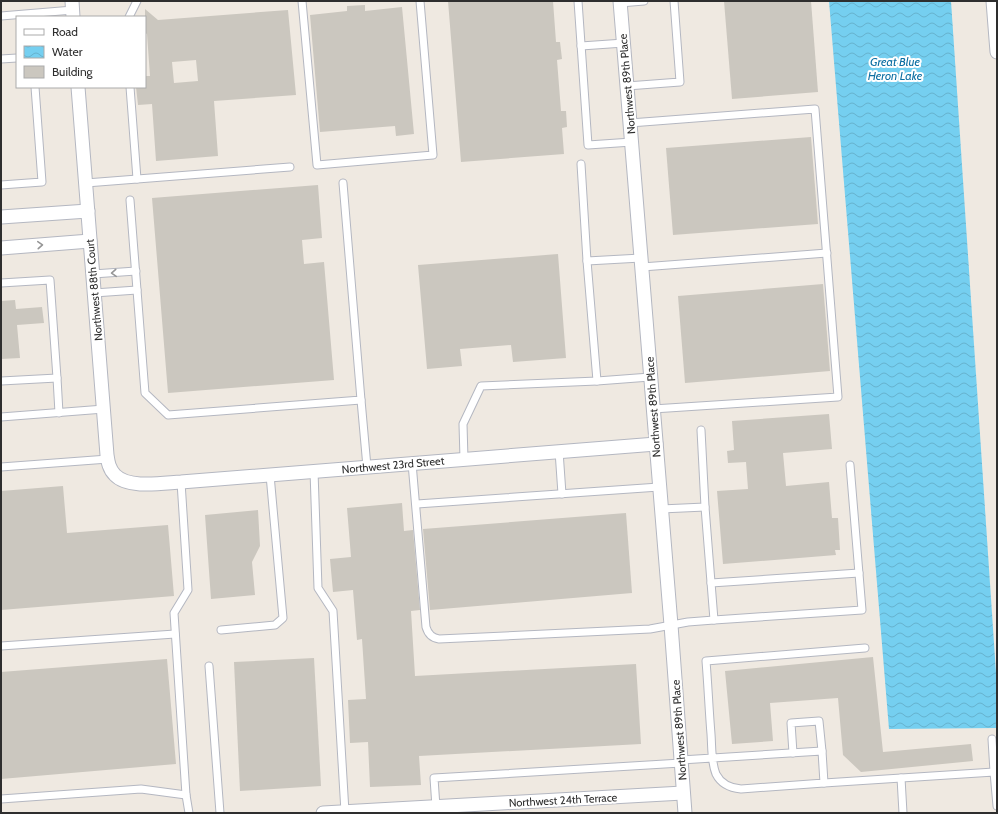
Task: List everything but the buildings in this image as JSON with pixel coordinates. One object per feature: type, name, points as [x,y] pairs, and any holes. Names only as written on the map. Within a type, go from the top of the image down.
[{"type":"street","name":"Northwest 89th Place","points":[[620,2],[685,813]]},
{"type":"street","points":[[995,6],[997,52]]},
{"type":"street","name":"Northwest 88th Court","points":[[78,88],[108,459],[111,470],[115,476],[130,483]]},
{"type":"street","points":[[1,217],[88,211]]},
{"type":"street","points":[[1,248],[90,241]]},
{"type":"street","name":"Northwest 23rd Street","points":[[130,483],[144,484],[181,482],[656,444]]},
{"type":"street","name":"Northwest 24th Terrace","points":[[323,813],[683,793]]},
{"type":"lane","points":[[130,16],[137,1]]},
{"type":"lane","points":[[302,1],[317,165],[433,155],[420,1]]},
{"type":"lane","points":[[578,1],[588,145],[632,142]]},
{"type":"lane","points":[[620,2],[644,1]]},
{"type":"lane","points":[[627,86],[680,82],[674,1]]},
{"type":"lane","points":[[1,16],[73,9]]},
{"type":"lane","points":[[581,46],[624,43]]},
{"type":"lane","points":[[1,59],[16,58]]},
{"type":"lane","points":[[1,185],[42,182],[35,88]]},
{"type":"lane","points":[[130,88],[137,179]]},
{"type":"lane","points":[[630,122],[815,110],[827,254],[838,397],[653,409]]},
{"type":"lane","points":[[581,164],[597,381]]},
{"type":"lane","points":[[86,183],[290,167]]},
{"type":"lane","points":[[343,183],[367,467]]},
{"type":"lane","points":[[130,200],[145,393],[168,415],[361,400]]},
{"type":"lane","points":[[587,261],[642,262],[827,254]]},
{"type":"lane","points":[[93,274],[136,271]]},
{"type":"lane","points":[[1,283],[50,280],[59,413]]},
{"type":"lane","points":[[94,293],[137,290]]},
{"type":"lane","points":[[464,459],[462,424],[482,386],[650,377]]},
{"type":"lane","points":[[1,381],[57,378]]},
{"type":"lane","points":[[1,417],[104,410]]},
{"type":"lane","points":[[701,430],[705,507],[714,620]]},
{"type":"lane","points":[[558,452],[562,494]]},
{"type":"lane","points":[[1,466],[108,459]]},
{"type":"lane","points":[[412,463],[426,627],[427,632],[434,638],[446,639],[650,629],[688,622],[862,610],[850,465]]},
{"type":"lane","points":[[314,471],[318,588],[333,611],[345,812]]},
{"type":"lane","points":[[221,630],[275,625],[283,618],[270,475]]},
{"type":"lane","points":[[181,482],[188,590],[174,614],[186,795],[189,813]]},
{"type":"lane","points":[[416,504],[659,487]]},
{"type":"lane","points":[[661,509],[705,507]]},
{"type":"lane","points":[[711,583],[859,573]]},
{"type":"lane","points":[[1,646],[175,634]]},
{"type":"lane","points":[[865,648],[706,661],[713,758],[716,773],[720,780],[726,785],[741,789],[994,772]]},
{"type":"lane","points":[[209,666],[220,813]]},
{"type":"lane","points":[[793,753],[791,723],[820,721],[824,783]]},
{"type":"lane","points":[[992,739],[997,806]]},
{"type":"lane","points":[[436,807],[434,778],[822,751]]},
{"type":"lane","points":[[901,778],[903,813]]},
{"type":"lane","points":[[1,799],[141,789],[186,795]]},
{"type":"water","name":"Great Blue Heron Lake","points":[[829,1],[951,1],[997,688],[997,728],[889,729]]}]
